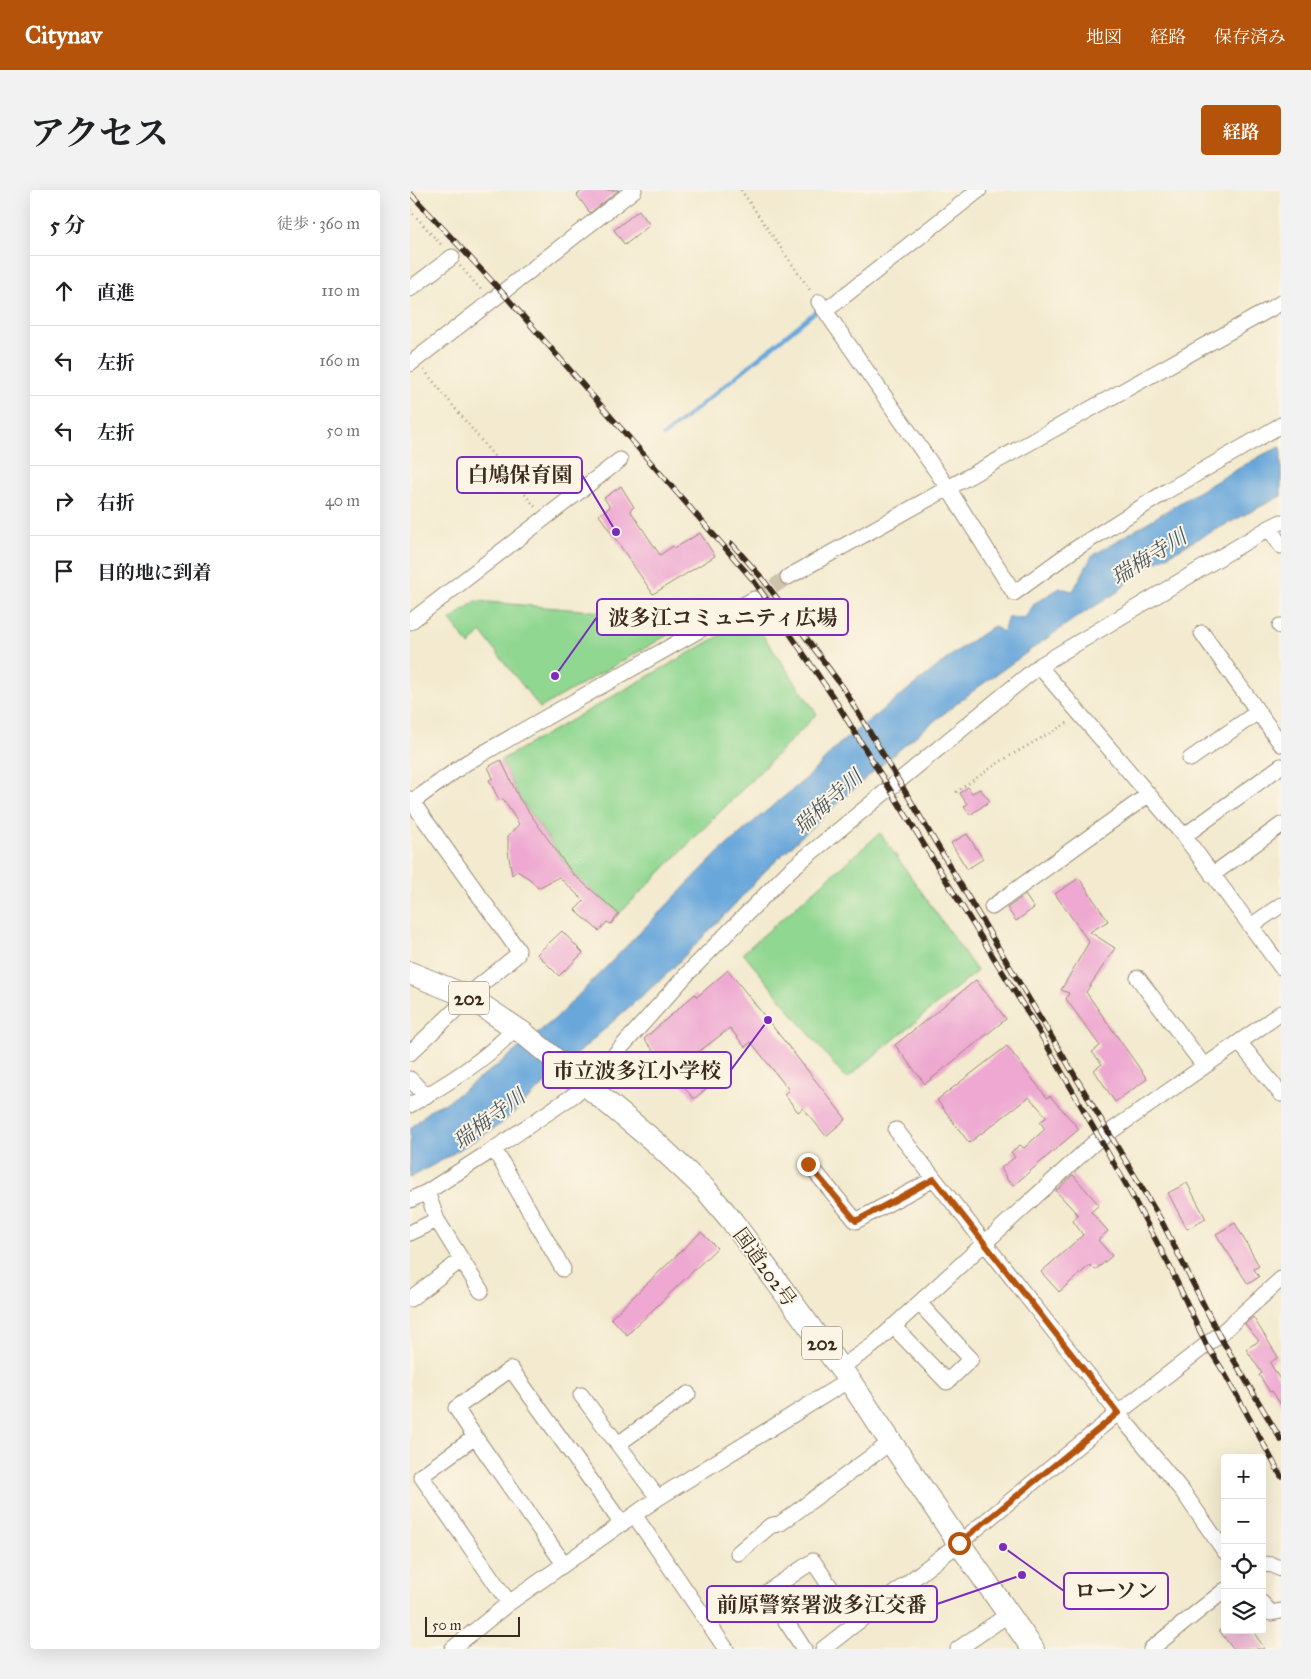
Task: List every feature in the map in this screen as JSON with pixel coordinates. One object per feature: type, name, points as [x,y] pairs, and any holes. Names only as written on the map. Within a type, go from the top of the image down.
[{"type":"highway","name":"国道202号","points":[[410,973],[468,997],[519,1030],[667,1153],[706,1190],[732,1221],[845,1374],[1033,1649]]},
{"type":"street","points":[[413,362],[634,190]]},
{"type":"street","points":[[979,190],[822,307],[948,488],[1014,593],[1072,551],[1159,496],[1281,425]]},
{"type":"street","points":[[410,289],[452,257]]},
{"type":"street","points":[[788,577],[1281,302]]},
{"type":"street","points":[[410,622],[620,460]]},
{"type":"street","points":[[410,1200],[427,1192],[574,1095],[578,1078],[599,1072],[688,973],[790,870],[1039,666],[1275,525],[1281,546]]},
{"type":"street","points":[[410,1053],[473,991],[517,955],[518,950],[412,805],[466,763],[754,600]]},
{"type":"street","points":[[1202,633],[1281,744]]},
{"type":"street","points":[[1039,666],[1184,836],[1281,967]]},
{"type":"street","points":[[1190,759],[1258,712]]},
{"type":"street","points":[[1184,836],[1281,766]]},
{"type":"street","points":[[992,907],[1148,795]]},
{"type":"street","points":[[1212,874],[1281,825]]},
{"type":"street","points":[[1251,926],[1281,905]]},
{"type":"street","points":[[1138,978],[1204,1066]]},
{"type":"street","points":[[452,1649],[509,1603],[658,1498],[845,1374],[893,1326],[1094,1143],[1281,1013]]},
{"type":"street","points":[[410,1106],[457,1077],[519,1030]]},
{"type":"street","points":[[1238,1042],[1281,1094]]},
{"type":"street","points":[[410,1079],[426,1096]]},
{"type":"street","points":[[896,1130],[1118,1413],[1183,1492],[1221,1546]]},
{"type":"street","points":[[494,1149],[563,1269]]},
{"type":"street","points":[[808,1164],[856,1221],[934,1179]]},
{"type":"street","points":[[427,1192],[437,1220],[481,1291]]},
{"type":"street","points":[[410,1233],[437,1220]]},
{"type":"street","points":[[410,1299],[461,1260]]},
{"type":"street","points":[[823,1649],[959,1543],[1118,1413],[1218,1335],[1280,1281]]},
{"type":"street","points":[[893,1326],[947,1382],[971,1359],[919,1302]]},
{"type":"street","points":[[564,1564],[456,1408],[511,1369],[622,1524]]},
{"type":"street","points":[[618,1444],[688,1394]]},
{"type":"street","points":[[581,1395],[658,1498]]},
{"type":"street","points":[[475,1436],[421,1476],[509,1603]]},
{"type":"street","points":[[738,1553],[770,1526],[781,1523],[891,1442]]},
{"type":"street","points":[[635,1516],[726,1649]]},
{"type":"street","points":[[804,1649],[767,1592],[813,1561],[855,1624]]},
{"type":"street","points":[[1266,1564],[1281,1569]]},
{"type":"street","points":[[1151,1649],[1221,1593]]},
{"type":"street","points":[[1266,1606],[1272,1612],[1281,1611]]},
{"type":"street","points":[[958,1649],[1009,1614]]},
{"type":"path","points":[[741,190],[822,307]]},
{"type":"path","points":[[413,362],[544,518]]},
{"type":"path","points":[[956,792],[1001,761],[1080,715]]},
{"type":"green space","points":[[476,601],[694,620],[540,708],[481,632],[469,645],[450,620]]},
{"type":"green space","points":[[751,618],[817,714],[619,914],[572,873],[519,797],[501,760]]},
{"type":"green space","points":[[880,833],[977,971],[846,1079],[743,953]]},
{"type":"water","name":"瑞梅寺川","points":[[1281,447],[1281,496],[1135,574],[1119,591],[1074,619],[977,688],[924,729],[819,820],[764,872],[666,975],[501,1124],[410,1178],[410,1129],[431,1109],[447,1102],[499,1064],[556,1018],[718,853],[808,777],[838,745],[957,651],[994,626],[1003,632],[1008,617],[1024,619],[1035,603],[1060,588],[1073,591],[1092,556],[1196,493],[1264,454]]},
{"type":"building","points":[[583,190],[619,190],[590,213],[577,195]]},
{"type":"building","points":[[639,210],[650,225],[625,245],[614,230]]},
{"type":"building","points":[[621,486],[634,507],[630,510],[660,555],[673,546],[675,548],[700,533],[715,556],[653,594],[599,515],[610,507],[604,498]]},
{"type":"building","points":[[501,760],[519,798],[572,873],[619,914],[611,924],[607,922],[599,931],[575,910],[584,901],[559,877],[538,888],[530,879],[517,871],[512,875],[508,851],[508,836],[519,824],[503,799],[499,800],[489,780],[493,778],[488,767]]},
{"type":"building","points":[[968,787],[972,793],[980,789],[990,801],[970,815],[964,807],[967,804],[960,793]]},
{"type":"building","points":[[967,834],[983,859],[967,869],[951,843]]},
{"type":"building","points":[[1079,878],[1108,921],[1090,932],[1115,948],[1086,992],[1147,1079],[1115,1102],[1094,1070],[1102,1064],[1092,1052],[1100,1046],[1066,999],[1069,993],[1061,990],[1089,942],[1055,894]]},
{"type":"building","points":[[1025,895],[1034,908],[1016,921],[1007,908]]},
{"type":"building","points":[[562,931],[583,953],[559,976],[537,954]]},
{"type":"building","points":[[728,970],[846,1119],[826,1136],[803,1108],[798,1112],[784,1094],[789,1090],[751,1042],[745,1047],[730,1028],[689,1059],[712,1084],[694,1099],[644,1039],[695,994],[697,997]]},
{"type":"building","points":[[976,980],[1006,1019],[925,1084],[895,1045]]},
{"type":"building","points":[[1007,1046],[1047,1098],[1050,1096],[1079,1129],[1014,1185],[1008,1181],[1001,1168],[1015,1157],[1011,1152],[1020,1145],[1024,1148],[1045,1129],[1040,1122],[1047,1117],[1029,1097],[969,1143],[937,1100]]},
{"type":"building","points":[[1073,1175],[1099,1205],[1091,1212],[1108,1231],[1098,1240],[1112,1256],[1095,1270],[1090,1265],[1059,1292],[1041,1272],[1083,1235],[1073,1221],[1078,1215],[1056,1191]]},
{"type":"building","points":[[1187,1183],[1206,1219],[1187,1229],[1168,1193]]},
{"type":"building","points":[[1235,1223],[1259,1266],[1254,1269],[1259,1277],[1248,1284],[1216,1234]]},
{"type":"building","points":[[701,1232],[717,1248],[627,1335],[611,1318]]},
{"type":"building","points":[[1253,1317],[1278,1357],[1270,1363],[1281,1381],[1281,1405],[1259,1375],[1262,1373],[1246,1349],[1259,1341],[1245,1324]]},
{"type":"building","points":[[1222,1634],[1255,1634],[1265,1649],[1233,1649]]},
{"type":"waterway","points":[[663,436],[820,308]]},
{"type":"tunnel","points":[[754,599],[788,577]]},
{"type":"railway","points":[[410,193],[502,292],[754,581],[833,697],[1034,1023],[1129,1190],[1169,1265],[1206,1344],[1225,1374],[1281,1476]]},
{"type":"railway","points":[[732,544],[762,578],[844,689],[1161,1220],[1219,1335],[1281,1440]]},
{"type":"place","name":"白鳩保育園","points":[[616,532]]},
{"type":"place","name":"波多江コミュニティ広場","points":[[555,676]]},
{"type":"place","name":"市立波多江小学校","points":[[768,1020]]},
{"type":"place","name":"ローソン","points":[[1003,1547]]},
{"type":"place","name":"前原警察署波多江交番","points":[[1022,1575]]},
{"type":"route","points":[[808,1164],[856,1221],[934,1179],[1118,1413],[959,1543]]}]
